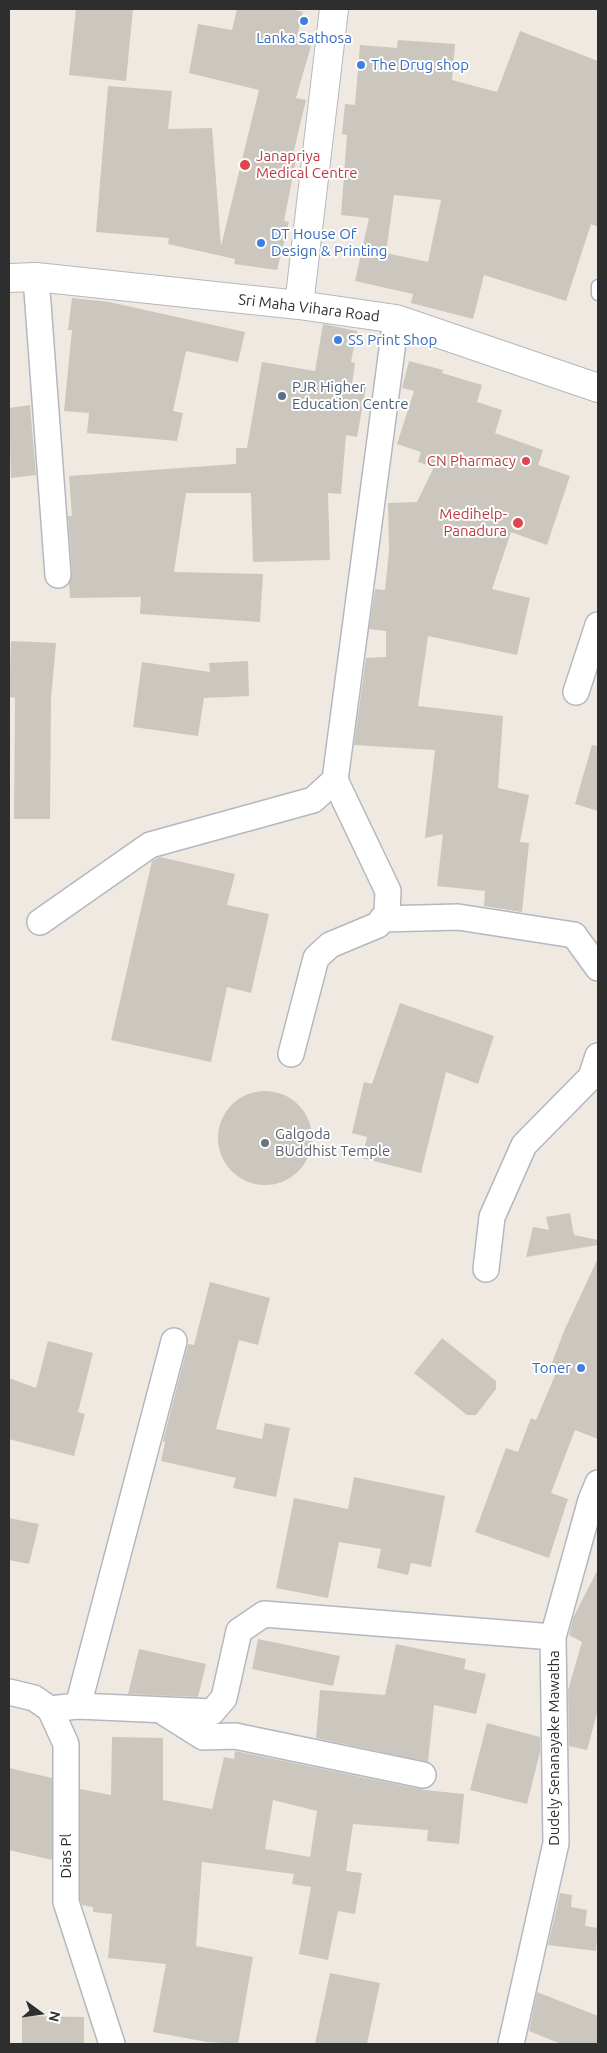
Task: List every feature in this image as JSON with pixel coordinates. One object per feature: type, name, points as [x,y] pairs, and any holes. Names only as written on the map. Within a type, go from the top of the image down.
[{"type":"street","points":[[299,306],[334,9]]},
{"type":"street","points":[[36,277],[58,575]]},
{"type":"street","name":"Sri Maha Vihara Road","points":[[9,278],[36,277],[299,306],[396,320],[598,388]]},
{"type":"street","points":[[291,1054],[316,958],[330,945],[378,925],[387,913],[388,891],[335,780],[396,320]]},
{"type":"street","points":[[576,692],[598,625]]},
{"type":"street","points":[[40,922],[150,845],[313,800],[335,780]]},
{"type":"street","points":[[382,919],[458,917],[574,935],[598,968]]},
{"type":"street","points":[[486,1269],[492,1217],[524,1145],[591,1077],[598,1056]]},
{"type":"street","points":[[78,1706],[174,1340]]},
{"type":"street","name":"Dudely Senanayake Mawatha","points":[[511,2044],[556,1844],[553,1637],[590,1500],[598,1483]]},
{"type":"street","points":[[9,1692],[34,1698],[50,1709],[78,1706],[212,1712],[224,1698],[239,1631],[264,1614],[553,1637]]},
{"type":"street","name":"Dias Pl","points":[[50,1709],[66,1744],[66,1902],[112,2044]]},
{"type":"street","points":[[159,1710],[203,1737],[235,1736],[423,1776]]},
{"type":"lane","points":[[598,286],[598,294]]},
{"type":"building","points":[[76,9],[133,9],[126,81],[69,75]]},
{"type":"building","points":[[237,9],[290,9],[303,12],[296,41],[311,46],[296,98],[306,100],[292,159],[296,160],[284,221],[289,222],[277,270],[234,264],[235,259],[168,244],[169,238],[96,232],[108,86],[172,91],[168,129],[212,128],[221,246],[259,90],[189,73],[198,24],[232,30]]},
{"type":"building","points":[[520,31],[598,61],[598,227],[591,224],[566,301],[484,275],[473,319],[411,303],[413,294],[355,281],[369,218],[341,215],[347,135],[342,134],[345,104],[355,105],[360,45],[397,48],[398,40],[455,44],[452,80],[497,92]],"holes":[[[394,195],[441,200],[428,262],[386,253]]]},
{"type":"building","points":[[72,298],[109,302],[245,332],[238,362],[186,351],[173,411],[183,413],[177,441],[87,433],[89,413],[64,411],[72,330],[68,330]]},
{"type":"building","points":[[323,324],[357,331],[351,362],[355,363],[352,384],[366,387],[357,437],[346,435],[341,494],[328,493],[330,560],[253,562],[251,493],[186,493],[174,572],[263,574],[260,622],[140,614],[141,597],[70,598],[69,583],[72,574],[68,516],[72,516],[69,476],[236,464],[236,448],[247,448],[262,362],[315,371]]},
{"type":"building","points":[[409,361],[443,370],[442,373],[482,385],[477,402],[502,410],[495,433],[543,450],[538,465],[570,476],[547,545],[511,532],[492,589],[530,598],[517,655],[428,636],[418,706],[503,716],[498,788],[529,795],[520,842],[529,843],[522,912],[484,906],[485,891],[437,886],[443,834],[425,838],[435,750],[354,745],[366,658],[386,657],[386,631],[369,629],[375,589],[385,590],[389,551],[388,503],[417,502],[434,467],[418,462],[421,452],[397,444],[414,391],[402,388]]},
{"type":"building","points":[[30,405],[36,475],[11,478],[9,408]]},
{"type":"building","points":[[11,641],[56,643],[51,699],[50,819],[14,819],[15,698],[9,697]]},
{"type":"building","points":[[248,661],[249,696],[204,698],[198,736],[133,727],[142,662],[210,672],[209,663]]},
{"type":"building","points":[[592,745],[598,746],[598,811],[575,804]]},
{"type":"building","points":[[160,857],[235,874],[227,905],[269,914],[251,993],[227,987],[211,1062],[111,1040],[152,861]]},
{"type":"building","points":[[400,1003],[494,1036],[478,1084],[446,1072],[421,1173],[362,1158],[367,1137],[352,1133],[364,1082],[372,1084]]},
{"type":"building","name":"Galgoda BUddhist Temple","points":[[265,1091],[283,1095],[298,1105],[308,1120],[312,1138],[308,1156],[298,1171],[283,1181],[265,1185],[247,1181],[232,1171],[222,1156],[218,1138],[222,1120],[232,1105],[247,1095]]},
{"type":"building","points":[[570,1213],[574,1235],[598,1240],[598,1245],[526,1257],[533,1227],[549,1230],[546,1217]]},
{"type":"building","points":[[598,1258],[598,1439],[575,1430],[551,1493],[568,1499],[549,1558],[475,1532],[506,1448],[518,1452],[531,1418],[536,1420],[559,1366],[552,1363],[564,1331]]},
{"type":"building","points":[[210,1282],[270,1298],[258,1345],[239,1340],[216,1429],[262,1439],[265,1423],[290,1428],[276,1497],[233,1488],[236,1478],[161,1461],[165,1442],[163,1441],[188,1344],[194,1345]]},
{"type":"building","points":[[442,1338],[496,1381],[496,1389],[476,1415],[467,1415],[414,1373]]},
{"type":"building","points":[[48,1341],[93,1353],[78,1412],[85,1414],[74,1456],[9,1439],[9,1378],[36,1388]]},
{"type":"building","points":[[354,1477],[445,1496],[431,1567],[411,1563],[408,1575],[377,1568],[381,1549],[339,1542],[328,1598],[276,1588],[294,1498],[348,1509]]},
{"type":"building","points":[[9,1518],[39,1524],[29,1564],[9,1560]]},
{"type":"building","points":[[598,1569],[598,1710],[587,1750],[569,1746],[568,1690],[582,1642],[569,1635],[573,1618]]},
{"type":"building","points":[[258,1639],[340,1656],[333,1686],[252,1669]]},
{"type":"building","points":[[396,1644],[466,1659],[464,1669],[486,1674],[476,1714],[434,1705],[428,1762],[316,1738],[320,1690],[385,1695]]},
{"type":"building","points":[[139,1649],[206,1664],[198,1697],[128,1694]]},
{"type":"building","points":[[487,1723],[540,1737],[540,1752],[527,1804],[470,1790]]},
{"type":"building","points":[[112,1737],[163,1738],[163,1800],[212,1809],[224,1757],[234,1759],[235,1751],[425,1790],[464,1794],[459,1844],[427,1841],[428,1830],[353,1824],[346,1871],[362,1873],[355,1914],[338,1911],[328,1960],[299,1954],[311,1887],[292,1884],[294,1874],[202,1862],[196,1946],[253,1957],[238,2044],[207,2042],[153,2032],[166,1964],[108,1958],[112,1914],[93,1912],[93,1907],[82,1905],[80,1900],[80,1789],[111,1795]],"holes":[[[273,1800],[317,1811],[310,1857],[265,1849]]]},
{"type":"building","points":[[9,1768],[52,1778],[52,1860],[9,1850]]},
{"type":"building","points":[[560,1893],[572,1895],[571,1907],[587,1910],[585,1926],[598,1928],[596,1951],[548,1945]]},
{"type":"building","points":[[330,1973],[380,1983],[367,2044],[315,2044]]},
{"type":"building","points":[[537,1992],[598,2016],[598,2044],[561,2044],[529,2031]]},
{"type":"building","points":[[22,2016],[84,2017],[84,2044],[22,2044]]},
{"type":"place","name":"Lanka Sathosa","points":[[304,21]]},
{"type":"place","name":"The Drug shop","points":[[361,65]]},
{"type":"place","name":"Janapriya Medical Centre","points":[[245,165]]},
{"type":"place","name":"DT House Of Design & Printing","points":[[261,243]]},
{"type":"place","name":"SS Print Shop","points":[[338,340]]},
{"type":"place","name":"PJR Higher Education Centre","points":[[282,396]]},
{"type":"place","name":"CN Pharmacy","points":[[526,461]]},
{"type":"place","name":"Medihelp- Panadura","points":[[518,523]]},
{"type":"place","name":"Galgoda BUddhist Temple","points":[[265,1143]]},
{"type":"place","name":"Toner","points":[[581,1368]]}]
